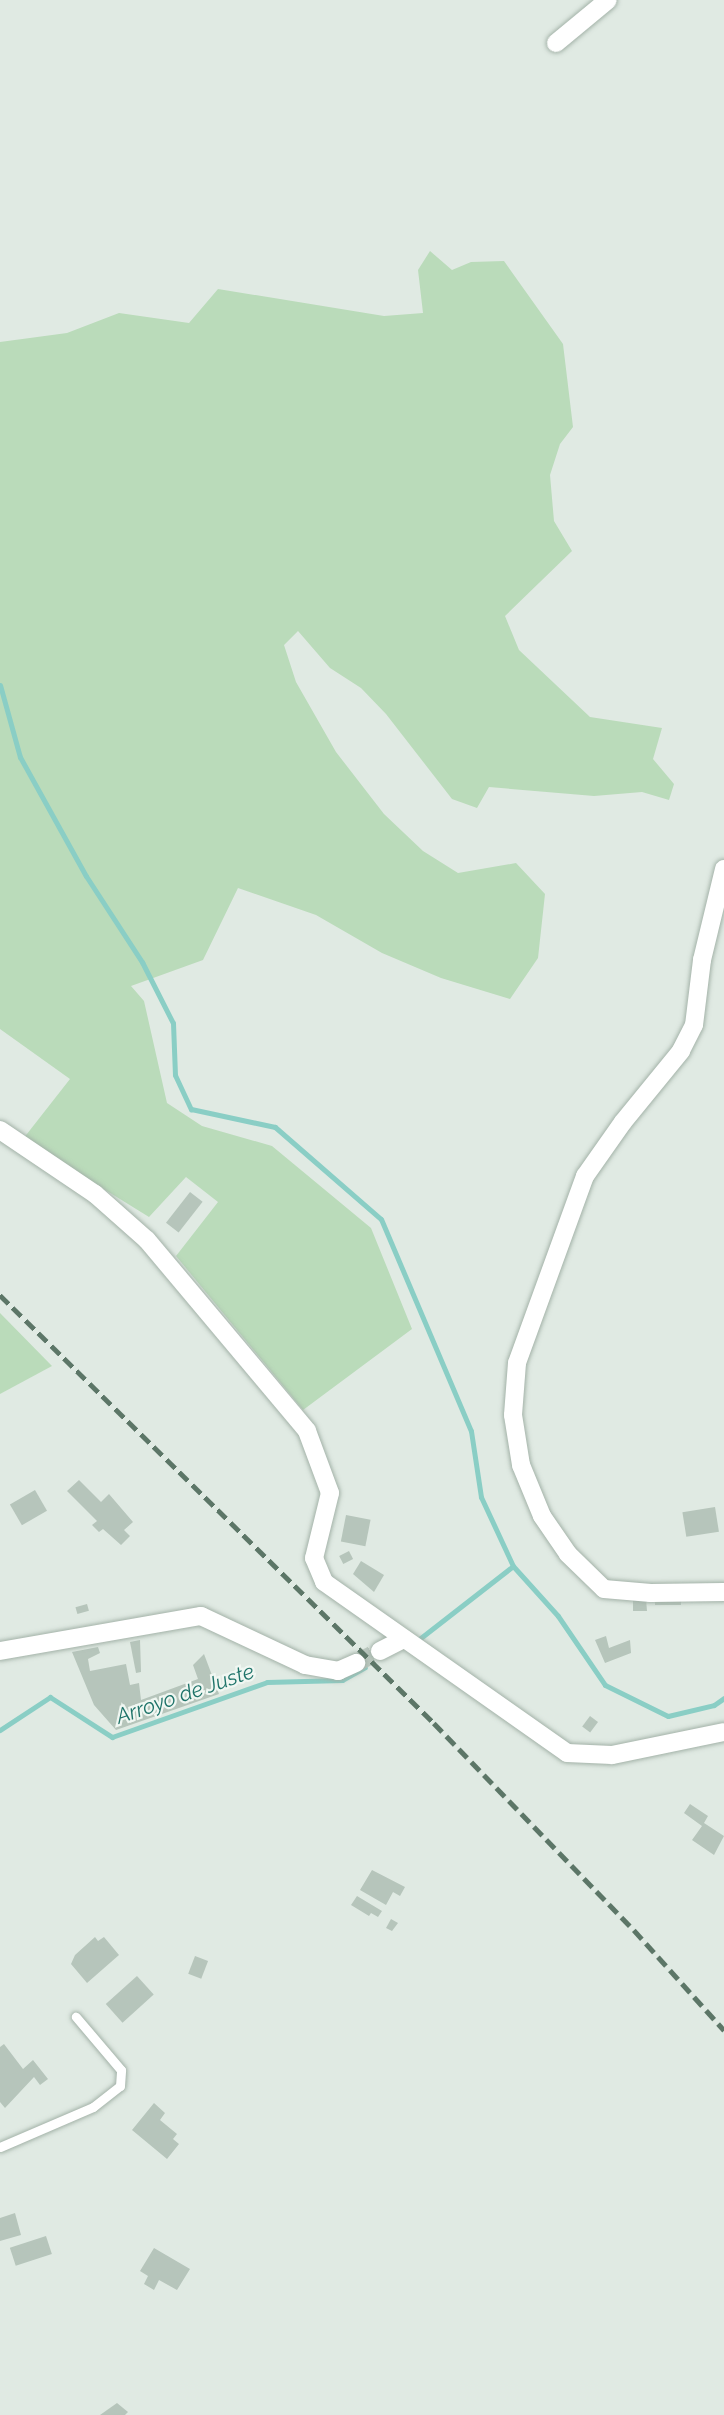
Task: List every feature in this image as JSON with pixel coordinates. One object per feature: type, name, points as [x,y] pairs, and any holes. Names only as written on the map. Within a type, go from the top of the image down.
[{"type":"street","points":[[556,43],[608,0]]},
{"type":"street","points":[[724,869],[702,960],[694,1025],[681,1052],[623,1122],[585,1176],[517,1363],[513,1415],[521,1465],[542,1516],[568,1554],[604,1589],[651,1593],[724,1592]]},
{"type":"street","points":[[0,1130],[95,1194],[147,1239],[307,1431],[330,1493],[314,1558],[324,1582],[567,1753],[612,1755],[724,1732]]},
{"type":"street","points":[[0,1652],[201,1616],[304,1665],[338,1671],[356,1663]]},
{"type":"street","points":[[380,1651],[404,1639]]},
{"type":"lane","points":[[0,2147],[93,2107],[120,2086],[121,2070],[76,2017]]},
{"type":"green space","points":[[430,251],[452,270],[471,262],[504,261],[563,344],[573,427],[560,444],[550,475],[554,521],[572,551],[505,616],[519,650],[590,717],[662,728],[653,759],[674,784],[669,800],[642,792],[594,796],[489,787],[477,808],[452,799],[386,714],[361,688],[330,668],[298,631],[284,645],[296,682],[336,752],[384,814],[423,851],[458,873],[516,863],[545,894],[538,958],[510,999],[441,978],[382,953],[316,915],[238,888],[203,960],[131,986],[144,1001],[167,1103],[202,1126],[272,1146],[371,1228],[412,1329],[303,1410],[176,1256],[218,1202],[186,1177],[149,1217],[23,1139],[70,1079],[0,1029],[0,342],[67,333],[119,313],[189,323],[218,289],[384,316],[423,313],[418,270]]},
{"type":"green space","points":[[0,1313],[52,1366],[0,1394]]},
{"type":"building","points":[[190,1192],[203,1202],[179,1233],[166,1223]]},
{"type":"building","points":[[79,1480],[101,1502],[109,1494],[133,1522],[124,1530],[130,1536],[121,1545],[103,1529],[99,1532],[92,1525],[97,1521],[67,1491]]},
{"type":"building","points":[[35,1490],[47,1511],[22,1525],[10,1504]]},
{"type":"building","points":[[715,1507],[719,1532],[686,1537],[682,1512]]},
{"type":"building","points":[[346,1515],[371,1520],[365,1546],[341,1542]]},
{"type":"building","points":[[349,1551],[353,1559],[343,1564],[339,1556]]},
{"type":"building","points":[[361,1561],[384,1575],[374,1592],[353,1574]]},
{"type":"building","points":[[646,1599],[647,1611],[633,1611],[633,1600]]},
{"type":"building","points":[[655,1599],[681,1599],[681,1605],[655,1605]]},
{"type":"building","points":[[87,1604],[89,1611],[77,1614],[75,1607]]},
{"type":"building","points":[[606,1636],[609,1648],[630,1640],[631,1653],[605,1663],[595,1640]]},
{"type":"building","points":[[140,1640],[141,1672],[136,1673],[130,1642]]},
{"type":"building","points":[[98,1647],[100,1653],[88,1659],[90,1671],[126,1664],[130,1685],[139,1683],[141,1700],[198,1679],[193,1665],[204,1654],[219,1694],[116,1730],[94,1705],[72,1652]]},
{"type":"building","points":[[590,1716],[598,1722],[590,1732],[582,1726]]},
{"type":"building","points":[[690,1804],[708,1816],[704,1823],[724,1836],[714,1855],[692,1840],[702,1826],[684,1813]]},
{"type":"building","points":[[372,1870],[405,1887],[400,1896],[393,1892],[386,1905],[360,1890]]},
{"type":"building","points":[[357,1896],[382,1911],[378,1917],[371,1913],[369,1916],[351,1905]]},
{"type":"building","points":[[391,1919],[398,1923],[392,1931],[386,1928]]},
{"type":"building","points":[[95,1937],[98,1941],[104,1937],[119,1955],[87,1983],[71,1964],[75,1955]]},
{"type":"building","points":[[195,1956],[208,1961],[201,1979],[188,1974]]},
{"type":"building","points":[[137,1976],[154,1995],[123,2023],[106,2004]]},
{"type":"building","points":[[4,2044],[23,2069],[33,2060],[48,2079],[40,2085],[34,2077],[5,2108],[0,2102],[0,2047]]},
{"type":"building","points":[[154,2103],[165,2113],[160,2120],[177,2134],[173,2139],[179,2144],[167,2159],[132,2130]]},
{"type":"building","points":[[15,2213],[21,2235],[0,2241],[0,2218]]},
{"type":"building","points":[[46,2236],[52,2254],[16,2266],[10,2248]]},
{"type":"building","points":[[154,2248],[190,2269],[177,2290],[159,2280],[154,2290],[144,2284],[148,2276],[140,2271]]},
{"type":"building","points":[[117,2403],[128,2412],[125,2415],[100,2415]]},
{"type":"waterway","points":[[0,685],[20,757],[86,876],[142,962],[173,1023],[175,1075],[191,1109],[275,1127],[381,1219],[471,1431],[481,1497],[513,1566],[558,1616],[605,1685],[668,1716],[714,1705],[724,1698]]},
{"type":"waterway","name":"Arroyo de Juste","points":[[418,1640],[513,1566]]},
{"type":"waterway","name":"Arroyo de Juste","points":[[0,1730],[50,1697],[112,1737],[267,1682],[342,1680],[365,1667]]},
{"type":"tunnel","points":[[356,1663],[380,1651]]},
{"type":"railway","points":[[0,1295],[434,1723],[634,1930],[724,2030]]}]
